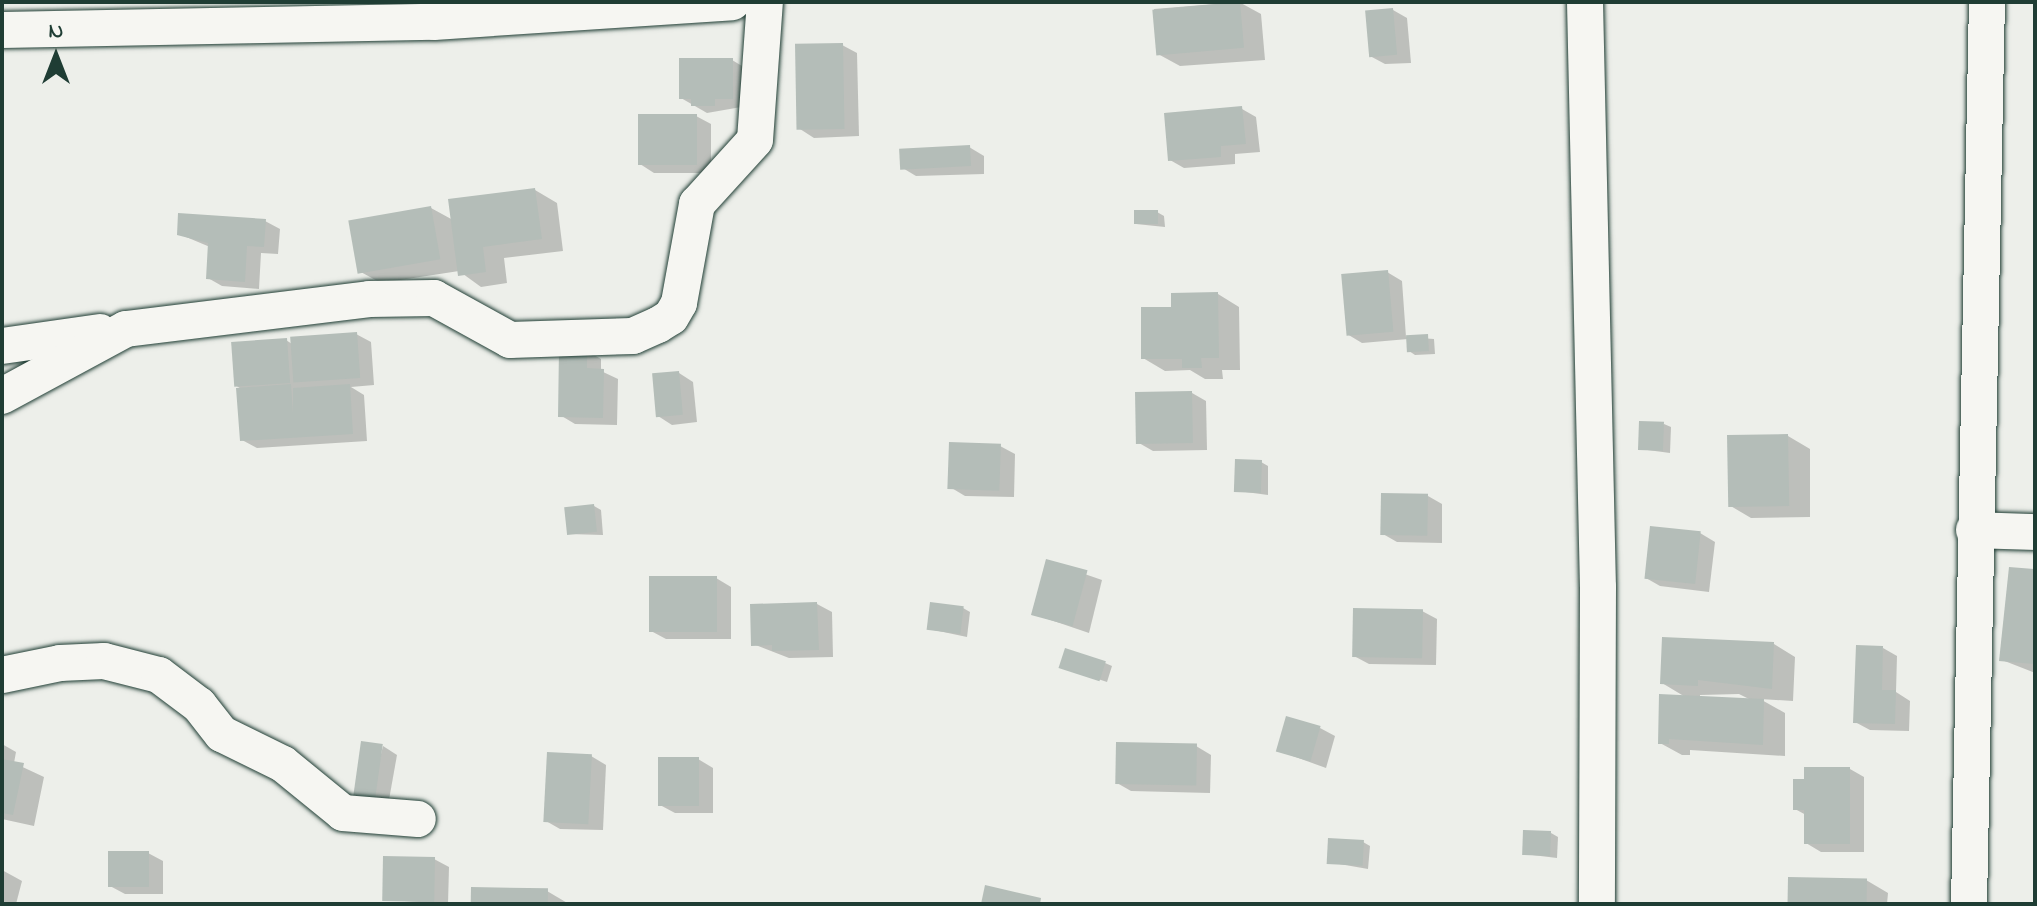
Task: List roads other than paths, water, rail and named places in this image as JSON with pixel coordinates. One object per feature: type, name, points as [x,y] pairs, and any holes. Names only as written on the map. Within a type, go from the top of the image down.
[{"type":"street","points":[[2,30],[434,22],[732,2]]},
{"type":"street","points":[[2,346],[369,299],[434,298],[510,340],[633,336],[658,325],[671,317],[679,303],[697,204],[755,140],[765,2]]},
{"type":"street","points":[[1585,2],[1598,587],[1597,904]]},
{"type":"street","points":[[1969,904],[1974,530],[1987,2]]},
{"type":"street","points":[[2,396],[126,329]]},
{"type":"street","points":[[1974,530],[2035,532]]},
{"type":"street","points":[[2,675],[60,663],[104,661],[159,675],[199,705],[222,734],[283,764],[343,813],[418,819]]}]
